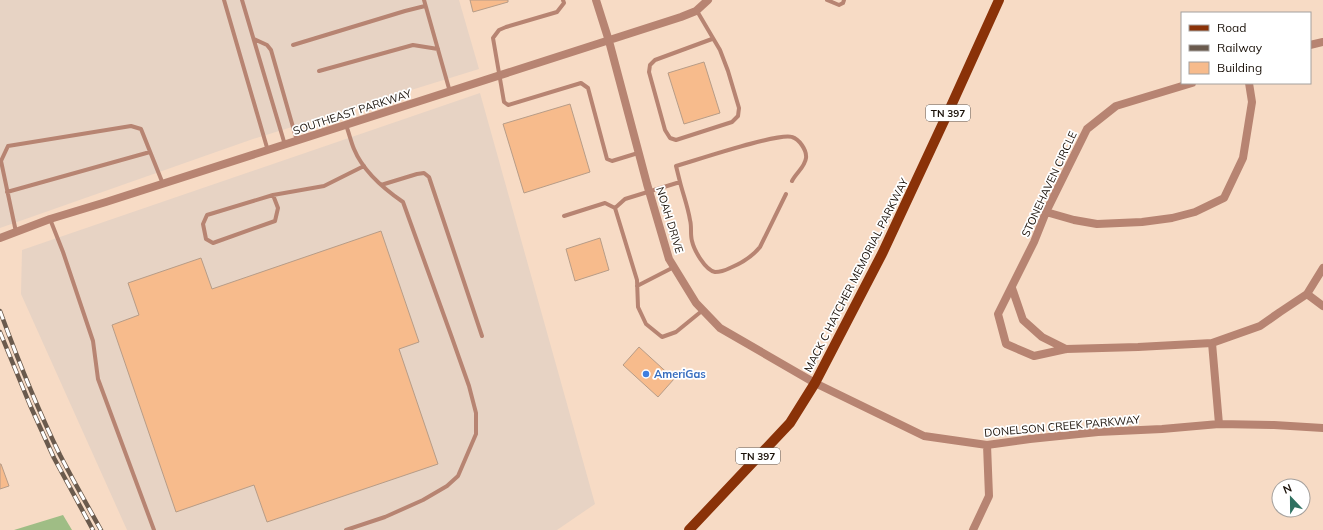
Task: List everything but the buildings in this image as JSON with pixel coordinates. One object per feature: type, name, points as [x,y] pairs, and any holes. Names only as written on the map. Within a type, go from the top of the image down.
[{"type":"main road","name":"MACK C HATCHER MEMORIAL PARKWAY","points":[[689,530],[790,423],[815,383],[882,254],[999,0]]},
{"type":"street","name":"NOAH DRIVE","points":[[596,0],[609,41],[649,191],[670,259],[674,267],[696,303],[720,328],[815,383]]},
{"type":"street","name":"SOUTHEAST PARKWAY","points":[[0,238],[50,219],[499,77],[681,17],[696,11],[708,0]]},
{"type":"street","points":[[1311,45],[1323,42]]},
{"type":"street","name":"STONEHAVEN CIRCLE","points":[[1189,84],[1116,106],[1087,129],[1046,212],[1034,242],[1012,288],[998,314],[1006,344],[1034,356],[1066,349],[1212,343],[1260,326],[1307,294],[1323,268]]},
{"type":"street","points":[[1046,212],[1074,220],[1097,224],[1142,222],[1172,218],[1195,212],[1224,198],[1243,158],[1252,102],[1249,84]]},
{"type":"street","name":"STONEHAVEN CIRCLE","points":[[1012,288],[1023,320],[1042,338],[1066,349]]},
{"type":"street","points":[[1307,294],[1323,306]]},
{"type":"street","points":[[1212,343],[1219,424]]},
{"type":"street","name":"DONELSON CREEK PARKWAY","points":[[815,383],[924,436],[986,445],[1098,432],[1162,429],[1219,424],[1323,428]]},
{"type":"street","points":[[973,530],[989,496],[986,445]]},
{"type":"lane","points":[[224,0],[268,150]]},
{"type":"lane","points":[[242,0],[285,145]]},
{"type":"lane","points":[[424,0],[450,92]]},
{"type":"lane","points":[[563,0],[564,3],[558,12],[506,27],[499,30],[493,38],[504,102],[508,105],[581,83],[588,88],[607,159],[612,161],[639,152]]},
{"type":"lane","points":[[827,0],[839,5],[843,3],[844,0]]},
{"type":"lane","points":[[293,45],[426,6]]},
{"type":"lane","points":[[696,11],[720,50],[739,108],[738,116],[732,122],[718,127],[676,140],[670,138],[665,130],[649,72],[650,65],[655,60],[712,39]]},
{"type":"lane","points":[[254,39],[267,45],[271,50],[297,141]]},
{"type":"lane","points":[[319,70],[412,44],[438,49]]},
{"type":"lane","points":[[346,125],[355,151],[364,166],[388,192],[403,202],[469,386],[476,413],[476,434],[458,476],[446,486],[423,500],[385,517],[346,530]]},
{"type":"lane","points":[[16,232],[1,161],[8,146],[132,126],[141,129],[163,184]]},
{"type":"lane","points":[[786,194],[760,247],[754,254],[737,265],[715,272],[709,269],[701,260],[695,249],[691,237],[690,221],[676,166],[758,142],[783,136],[791,136],[799,141],[807,156],[805,164],[792,181]]},
{"type":"lane","points":[[7,192],[150,152]]},
{"type":"lane","points":[[273,195],[278,208],[275,221],[213,243],[206,239],[203,224],[207,215],[273,195],[324,186],[364,166]]},
{"type":"lane","points":[[381,185],[417,174],[424,173],[429,177],[482,336]]},
{"type":"lane","points":[[615,208],[625,199],[680,182]]},
{"type":"lane","points":[[564,216],[605,203],[615,208],[637,280],[638,307],[646,324],[662,337],[676,332],[703,310]]},
{"type":"lane","points":[[50,219],[63,252],[93,341],[98,379],[154,530]]},
{"type":"lane","points":[[637,286],[674,267]]},
{"type":"shaded area","points":[[0,0],[459,0],[479,69],[253,139],[0,228]]},
{"type":"shaded area","points":[[480,93],[595,504],[557,530],[127,530],[21,294],[22,250]]},
{"type":"green space","points":[[63,515],[72,530],[14,530]]},
{"type":"railway","points":[[0,311],[43,420],[101,530]]},
{"type":"railway","points":[[0,332],[54,458],[93,530]]},
{"type":"place","name":"AmeriGas","points":[[646,374]]}]
